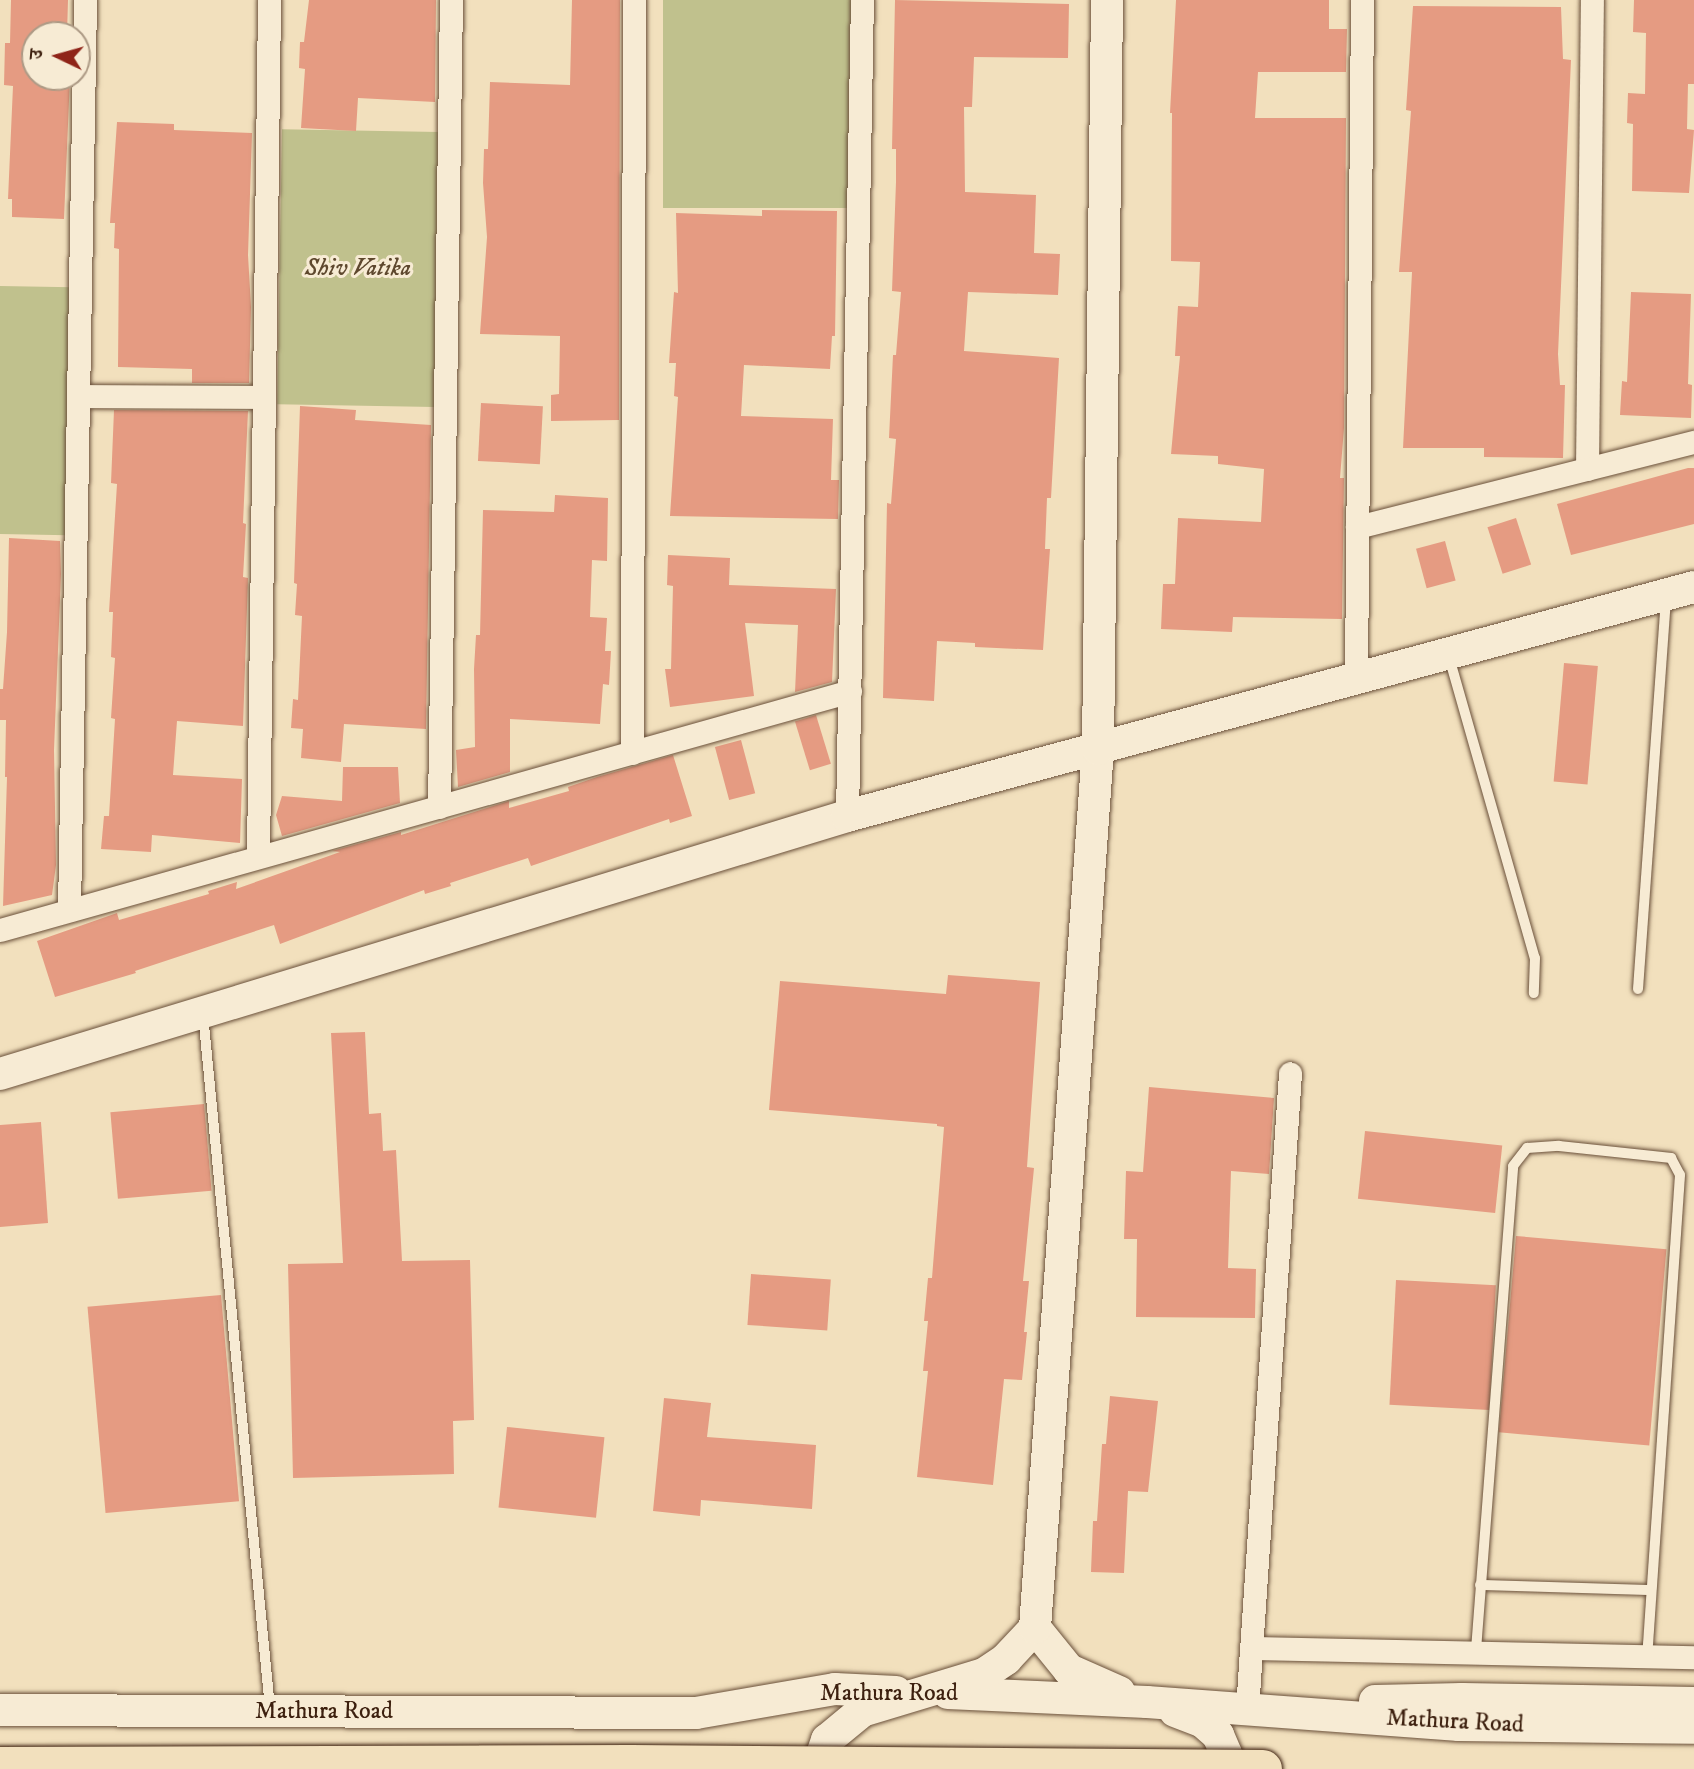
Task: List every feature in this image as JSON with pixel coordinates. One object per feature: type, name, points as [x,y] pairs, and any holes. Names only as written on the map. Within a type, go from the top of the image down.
[{"type":"highway","points":[[0,1766],[645,1764],[1263,1769]]},
{"type":"street","points":[[69,909],[85,0]]},
{"type":"street","points":[[258,856],[269,0]]},
{"type":"street","points":[[439,807],[451,0]]},
{"type":"street","points":[[632,753],[634,0]]},
{"type":"street","points":[[847,816],[862,0]]},
{"type":"street","points":[[817,1769],[827,1740],[844,1723],[862,1711],[984,1674],[1006,1659],[1035,1628],[1098,749],[1107,0]]},
{"type":"street","points":[[1356,676],[1362,0]]},
{"type":"street","points":[[1587,469],[1592,0]]},
{"type":"street","points":[[78,397],[264,397]]},
{"type":"street","points":[[1357,527],[1694,442]]},
{"type":"street","points":[[0,1074],[979,778],[1098,749],[1356,676],[1680,591]]},
{"type":"street","points":[[0,930],[850,691]]},
{"type":"street","points":[[1247,1709],[1290,1073]]},
{"type":"street","points":[[1035,1628],[1069,1670],[1203,1722],[1218,1735],[1226,1754],[1227,1769]]},
{"type":"street","points":[[1253,1648],[1647,1653],[1694,1657]]},
{"type":"street","name":"Mathura Road","points":[[0,1710],[696,1713],[835,1689],[1147,1702],[1458,1725],[1694,1728]]},
{"type":"street","points":[[1334,1716],[1351,1701],[1462,1699],[1694,1703]]},
{"type":"lane","points":[[1638,989],[1680,591]]},
{"type":"lane","points":[[1447,653],[1535,958],[1534,993]]},
{"type":"lane","points":[[203,1011],[271,1712]]},
{"type":"lane","points":[[1476,1650],[1513,1166],[1527,1148],[1559,1146],[1671,1158],[1680,1175],[1647,1653]]},
{"type":"lane","points":[[1480,1585],[1651,1590]]},
{"type":"green space","points":[[663,0],[851,0],[851,208],[663,208]]},
{"type":"green space","name":"Shiv Vatika","points":[[282,129],[439,132],[434,407],[277,404]]},
{"type":"green space","points":[[0,286],[72,287],[68,535],[0,534]]},
{"type":"building","points":[[11,0],[68,0],[67,21],[21,21],[21,91],[69,91],[64,219],[12,217],[12,199],[8,199],[13,86],[4,85],[5,43],[10,43]]},
{"type":"building","points":[[309,0],[436,0],[435,102],[358,98],[356,131],[301,128],[305,69],[299,68],[300,42],[304,42]]},
{"type":"building","points":[[572,0],[620,0],[619,420],[551,421],[551,395],[559,394],[560,336],[480,334],[487,237],[483,183],[484,149],[488,149],[490,82],[570,85]]},
{"type":"building","points":[[895,0],[1069,4],[1068,58],[974,57],[972,107],[964,107],[965,192],[1036,195],[1034,253],[1060,254],[1058,295],[968,292],[964,351],[1059,358],[1051,498],[1047,498],[1045,549],[1050,549],[1043,650],[975,647],[975,643],[937,641],[934,701],[883,698],[887,503],[891,504],[896,439],[889,438],[893,355],[896,355],[901,292],[892,291],[896,182],[896,149],[892,149]]},
{"type":"building","points":[[1176,0],[1329,0],[1329,29],[1347,29],[1346,72],[1258,72],[1255,118],[1346,118],[1344,428],[1340,478],[1344,478],[1342,619],[1233,617],[1232,632],[1161,629],[1163,584],[1175,584],[1178,518],[1261,522],[1264,469],[1218,464],[1218,456],[1171,454],[1180,356],[1175,356],[1178,306],[1198,307],[1200,262],[1171,261],[1170,113]]},
{"type":"building","points":[[1634,0],[1694,0],[1694,84],[1688,84],[1687,129],[1694,130],[1689,193],[1632,191],[1633,124],[1627,123],[1628,93],[1645,94],[1646,33],[1633,32]]},
{"type":"building","points":[[1413,6],[1561,7],[1563,59],[1571,60],[1558,354],[1560,385],[1565,385],[1563,458],[1484,457],[1484,448],[1403,448],[1412,272],[1399,272],[1411,111],[1406,110]]},
{"type":"building","points":[[117,122],[174,124],[174,130],[252,133],[248,255],[251,307],[249,383],[192,383],[192,369],[118,367],[119,249],[114,248],[115,223],[110,223]]},
{"type":"building","points":[[762,210],[837,211],[835,336],[832,336],[830,369],[744,365],[741,416],[833,419],[831,480],[839,480],[838,519],[670,516],[678,397],[674,396],[676,363],[669,363],[674,292],[678,293],[676,213],[762,216]]},
{"type":"building","points":[[1631,292],[1691,294],[1688,384],[1692,385],[1691,418],[1620,415],[1622,381],[1627,382]]},
{"type":"building","points":[[481,403],[543,406],[540,464],[478,461]]},
{"type":"building","points":[[300,406],[356,410],[355,420],[431,425],[426,729],[344,724],[341,762],[301,758],[303,729],[291,728],[293,699],[298,700],[302,616],[295,615],[297,584],[294,583]]},
{"type":"building","points":[[114,410],[248,411],[243,523],[246,524],[243,577],[248,578],[243,726],[177,721],[173,775],[242,779],[240,843],[152,835],[151,852],[101,849],[104,816],[109,816],[115,719],[111,718],[115,658],[111,657],[113,612],[109,612],[117,484],[111,483]]},
{"type":"building","points":[[1694,468],[1694,524],[1571,555],[1557,504]]},
{"type":"building","points":[[555,495],[608,498],[607,561],[592,560],[590,617],[607,618],[605,651],[611,651],[609,685],[603,684],[600,724],[510,719],[510,772],[458,787],[456,750],[475,747],[474,669],[476,635],[480,635],[483,510],[554,512]]},
{"type":"building","points":[[1516,518],[1531,565],[1503,574],[1487,527]]},
{"type":"building","points":[[9,538],[60,541],[61,574],[54,750],[56,865],[52,895],[3,906],[7,777],[6,720],[0,720],[0,689],[3,689],[7,632]]},
{"type":"building","points":[[1445,541],[1456,581],[1427,588],[1416,549]]},
{"type":"building","points":[[668,555],[730,558],[729,585],[836,589],[832,682],[795,692],[798,625],[745,623],[754,696],[670,707],[665,669],[671,669],[673,586],[667,585]]},
{"type":"building","points":[[1564,663],[1598,666],[1587,785],[1554,782]]},
{"type":"building","points":[[816,715],[831,764],[810,770],[795,721]]},
{"type":"building","points":[[741,740],[755,793],[729,800],[715,747]]},
{"type":"building","points":[[673,755],[692,816],[670,823],[669,819],[531,866],[528,858],[450,883],[451,886],[425,894],[424,890],[280,944],[274,925],[135,971],[136,973],[55,997],[37,941],[117,913],[119,920],[209,894],[208,891],[237,882],[236,889],[340,852],[332,851],[401,832],[401,835],[509,801],[509,808],[569,791],[568,787],[597,777]]},
{"type":"building","points":[[343,767],[398,767],[400,803],[282,836],[276,815],[282,796],[342,801]]},
{"type":"building","points":[[948,975],[1040,982],[1027,1167],[1034,1168],[1023,1281],[1029,1281],[1024,1332],[1027,1332],[1022,1380],[1004,1379],[993,1485],[917,1477],[928,1371],[923,1371],[928,1321],[924,1321],[928,1278],[932,1278],[944,1127],[937,1124],[769,1110],[780,981],[946,994]]},
{"type":"building","points":[[365,1032],[369,1114],[381,1113],[383,1151],[396,1150],[402,1261],[470,1260],[474,1420],[453,1421],[454,1474],[293,1478],[288,1264],[343,1263],[331,1033]]},
{"type":"building","points":[[1149,1087],[1274,1098],[1269,1174],[1231,1171],[1228,1268],[1256,1269],[1255,1318],[1136,1317],[1137,1239],[1124,1239],[1126,1171],[1143,1172]]},
{"type":"building","points":[[204,1104],[212,1191],[118,1199],[110,1112]]},
{"type":"building","points":[[41,1122],[48,1223],[0,1227],[0,1125]]},
{"type":"building","points":[[1365,1131],[1502,1145],[1495,1213],[1358,1199]]},
{"type":"building","points":[[1516,1236],[1666,1249],[1649,1445],[1499,1432]]},
{"type":"building","points":[[751,1274],[831,1280],[827,1330],[747,1325]]},
{"type":"building","points":[[1396,1280],[1496,1285],[1489,1410],[1389,1405]]},
{"type":"building","points":[[221,1295],[239,1501],[106,1513],[88,1307]]},
{"type":"building","points":[[1110,1396],[1158,1401],[1148,1492],[1128,1491],[1124,1573],[1091,1572],[1093,1521],[1097,1521],[1102,1444],[1106,1444]]},
{"type":"building","points":[[664,1398],[711,1403],[707,1437],[816,1445],[812,1509],[701,1500],[700,1516],[653,1511]]},
{"type":"building","points":[[507,1427],[604,1437],[596,1518],[499,1508]]}]
